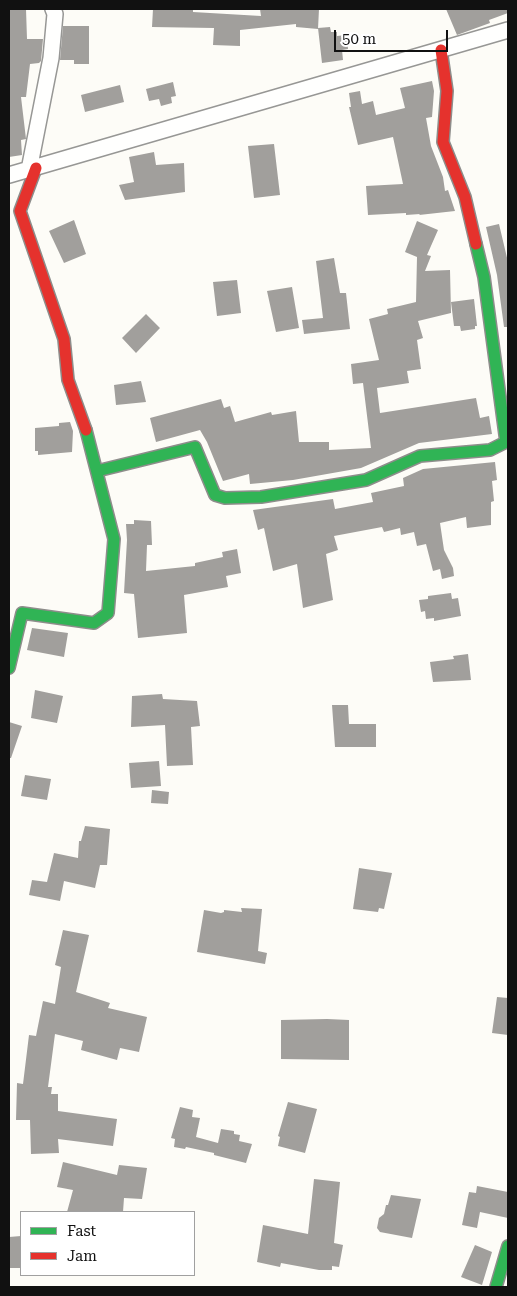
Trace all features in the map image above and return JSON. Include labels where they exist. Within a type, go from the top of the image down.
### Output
[{"type":"street","points":[[9,668],[22,613],[94,623],[108,613],[114,539],[87,431],[68,380],[64,339],[20,211],[33,169],[51,58],[55,14],[53,9]]},
{"type":"street","points":[[9,175],[508,30]]},
{"type":"street","points":[[97,472],[195,447],[215,495],[225,498],[261,497],[295,494],[366,480],[420,456],[490,450],[505,446],[484,278],[465,197],[443,142],[448,91],[441,50]]},
{"type":"street","points":[[496,1287],[508,1246]]},
{"type":"building","points":[[9,9],[26,9],[27,39],[43,39],[41,61],[30,64],[26,97],[21,97],[26,139],[21,140],[22,155],[9,157]]},
{"type":"building","points":[[153,9],[193,9],[193,12],[261,16],[260,9],[319,9],[318,29],[296,27],[296,24],[240,30],[240,46],[213,45],[214,28],[152,27]]},
{"type":"building","points":[[446,9],[508,9],[508,13],[489,20],[490,23],[457,35]]},
{"type":"building","points":[[63,26],[89,26],[89,64],[74,64],[74,60],[60,60]]},
{"type":"building","points":[[330,27],[331,32],[337,32],[337,36],[347,35],[348,49],[342,50],[343,60],[322,63],[318,28]]},
{"type":"building","points":[[432,81],[434,91],[432,117],[426,118],[431,146],[443,177],[445,191],[448,190],[455,211],[419,215],[406,215],[406,213],[368,215],[366,186],[403,184],[393,137],[358,145],[349,107],[351,107],[349,93],[360,91],[362,104],[373,101],[376,115],[405,108],[400,88]]},
{"type":"building","points":[[173,82],[176,96],[171,97],[172,103],[161,106],[159,99],[149,101],[146,89]]},
{"type":"building","points":[[120,85],[124,102],[85,112],[81,95]]},
{"type":"building","points":[[274,144],[280,195],[254,198],[248,146]]},
{"type":"building","points":[[154,152],[156,165],[184,163],[185,192],[125,200],[119,185],[134,182],[129,157]]},
{"type":"building","points":[[74,220],[86,254],[64,263],[49,231]]},
{"type":"building","points":[[417,221],[438,230],[427,255],[431,256],[425,271],[450,270],[451,313],[418,321],[423,338],[417,340],[421,369],[407,371],[409,383],[377,388],[380,413],[476,398],[480,418],[489,416],[492,434],[419,443],[361,468],[293,480],[250,484],[249,474],[223,481],[200,430],[156,442],[150,418],[221,399],[224,408],[230,406],[235,422],[271,412],[272,415],[296,411],[299,442],[329,442],[329,450],[371,448],[363,383],[353,384],[351,364],[379,360],[369,319],[388,314],[387,309],[416,302],[417,257],[405,252]]},
{"type":"building","points":[[499,224],[508,262],[508,327],[504,327],[497,275],[486,227]]},
{"type":"building","points":[[334,258],[340,293],[346,293],[350,329],[304,334],[302,320],[323,318],[316,261]]},
{"type":"building","points":[[237,280],[241,313],[217,316],[213,282]]},
{"type":"building","points":[[292,287],[299,328],[276,332],[267,291]]},
{"type":"building","points":[[474,299],[477,326],[475,326],[475,329],[461,331],[460,326],[454,326],[451,302]]},
{"type":"building","points":[[146,314],[160,328],[136,353],[122,338]]},
{"type":"building","points":[[141,381],[146,402],[116,405],[114,385]]},
{"type":"building","points":[[70,422],[73,431],[72,452],[38,455],[38,451],[35,451],[35,428],[59,426],[59,423]]},
{"type":"building","points":[[495,462],[497,480],[492,481],[494,501],[491,502],[491,525],[467,528],[466,517],[440,523],[444,550],[453,568],[454,576],[442,579],[440,569],[433,571],[426,544],[417,546],[414,532],[401,535],[400,528],[384,532],[382,527],[334,536],[338,550],[326,554],[333,600],[303,608],[297,564],[273,571],[264,528],[258,530],[253,510],[333,499],[335,509],[373,502],[371,493],[404,486],[403,478],[423,469]]},
{"type":"building","points":[[134,520],[151,521],[152,545],[147,545],[146,571],[195,566],[195,563],[223,557],[222,552],[237,549],[241,573],[226,576],[228,587],[184,595],[187,633],[138,638],[134,594],[124,593],[126,524],[134,524]]},
{"type":"building","points":[[451,593],[452,599],[458,598],[461,616],[434,621],[434,618],[426,619],[425,611],[421,612],[419,600],[428,599],[428,596]]},
{"type":"building","points":[[32,628],[68,633],[64,657],[27,650]]},
{"type":"building","points":[[468,654],[471,680],[433,682],[430,662],[454,659],[453,656]]},
{"type":"building","points":[[35,690],[63,696],[57,723],[31,718]]},
{"type":"building","points":[[162,694],[163,699],[197,701],[200,726],[191,727],[193,765],[167,766],[165,725],[131,727],[132,696]]},
{"type":"building","points":[[332,705],[348,705],[349,724],[376,724],[376,747],[335,747]]},
{"type":"building","points":[[9,722],[22,726],[11,758],[9,758]]},
{"type":"building","points":[[159,761],[161,786],[131,788],[129,763]]},
{"type":"building","points":[[25,775],[51,779],[47,800],[21,796]]},
{"type":"building","points":[[152,790],[169,792],[168,804],[151,803]]},
{"type":"building","points":[[85,826],[110,829],[107,865],[100,865],[95,888],[64,881],[60,901],[29,895],[32,880],[47,882],[54,853],[78,858],[79,841],[81,841]]},
{"type":"building","points":[[359,868],[392,873],[384,909],[379,908],[378,912],[353,909]]},
{"type":"building","points":[[241,908],[262,909],[258,951],[267,953],[265,964],[197,952],[204,910],[221,913],[224,910],[242,912]]},
{"type":"building","points":[[63,930],[89,935],[76,992],[110,1003],[108,1008],[147,1017],[139,1052],[120,1048],[117,1060],[81,1050],[83,1041],[55,1034],[48,1087],[52,1087],[51,1094],[58,1094],[58,1111],[117,1119],[113,1146],[58,1139],[59,1153],[31,1154],[30,1120],[16,1120],[17,1083],[23,1084],[29,1035],[36,1036],[43,1001],[55,1004],[61,967],[55,965]]},
{"type":"building","points":[[497,997],[508,998],[508,1035],[492,1033]]},
{"type":"building","points":[[281,1020],[349,1020],[349,1060],[281,1059]]},
{"type":"building","points":[[288,1102],[317,1109],[305,1153],[278,1146],[280,1137],[278,1136]]},
{"type":"building","points":[[180,1107],[193,1110],[192,1117],[200,1118],[196,1137],[218,1143],[221,1129],[234,1131],[234,1134],[240,1135],[239,1141],[252,1144],[246,1163],[214,1155],[214,1153],[186,1147],[185,1149],[174,1147],[175,1139],[171,1138]]},
{"type":"building","points":[[63,1162],[117,1175],[119,1165],[147,1168],[142,1199],[124,1198],[123,1211],[67,1211],[73,1190],[57,1187]]},
{"type":"building","points":[[314,1179],[340,1182],[334,1243],[343,1245],[339,1267],[332,1266],[332,1270],[319,1270],[281,1263],[280,1267],[257,1262],[263,1225],[308,1234]]},
{"type":"building","points":[[477,1186],[508,1192],[508,1218],[480,1212],[477,1228],[462,1225],[469,1192],[476,1193]]},
{"type":"building","points":[[391,1195],[421,1199],[412,1238],[380,1232],[377,1228],[379,1218],[384,1214]]},
{"type":"building","points":[[20,1236],[20,1268],[9,1268],[9,1237]]},
{"type":"building","points":[[475,1245],[492,1252],[482,1285],[461,1277]]},
{"type":"traffic: fast","points":[[97,471],[195,447],[215,495],[225,498],[261,497],[366,480],[420,456],[490,450],[506,442],[484,277],[476,244]]},
{"type":"traffic: fast","points":[[9,668],[22,613],[94,623],[108,613],[114,539],[86,430]]},
{"type":"traffic: fast","points":[[496,1287],[508,1246]]},
{"type":"traffic: jam","points":[[441,50],[447,91],[443,142],[465,197],[476,244]]},
{"type":"traffic: jam","points":[[36,168],[20,211],[64,339],[68,380],[86,430]]}]
